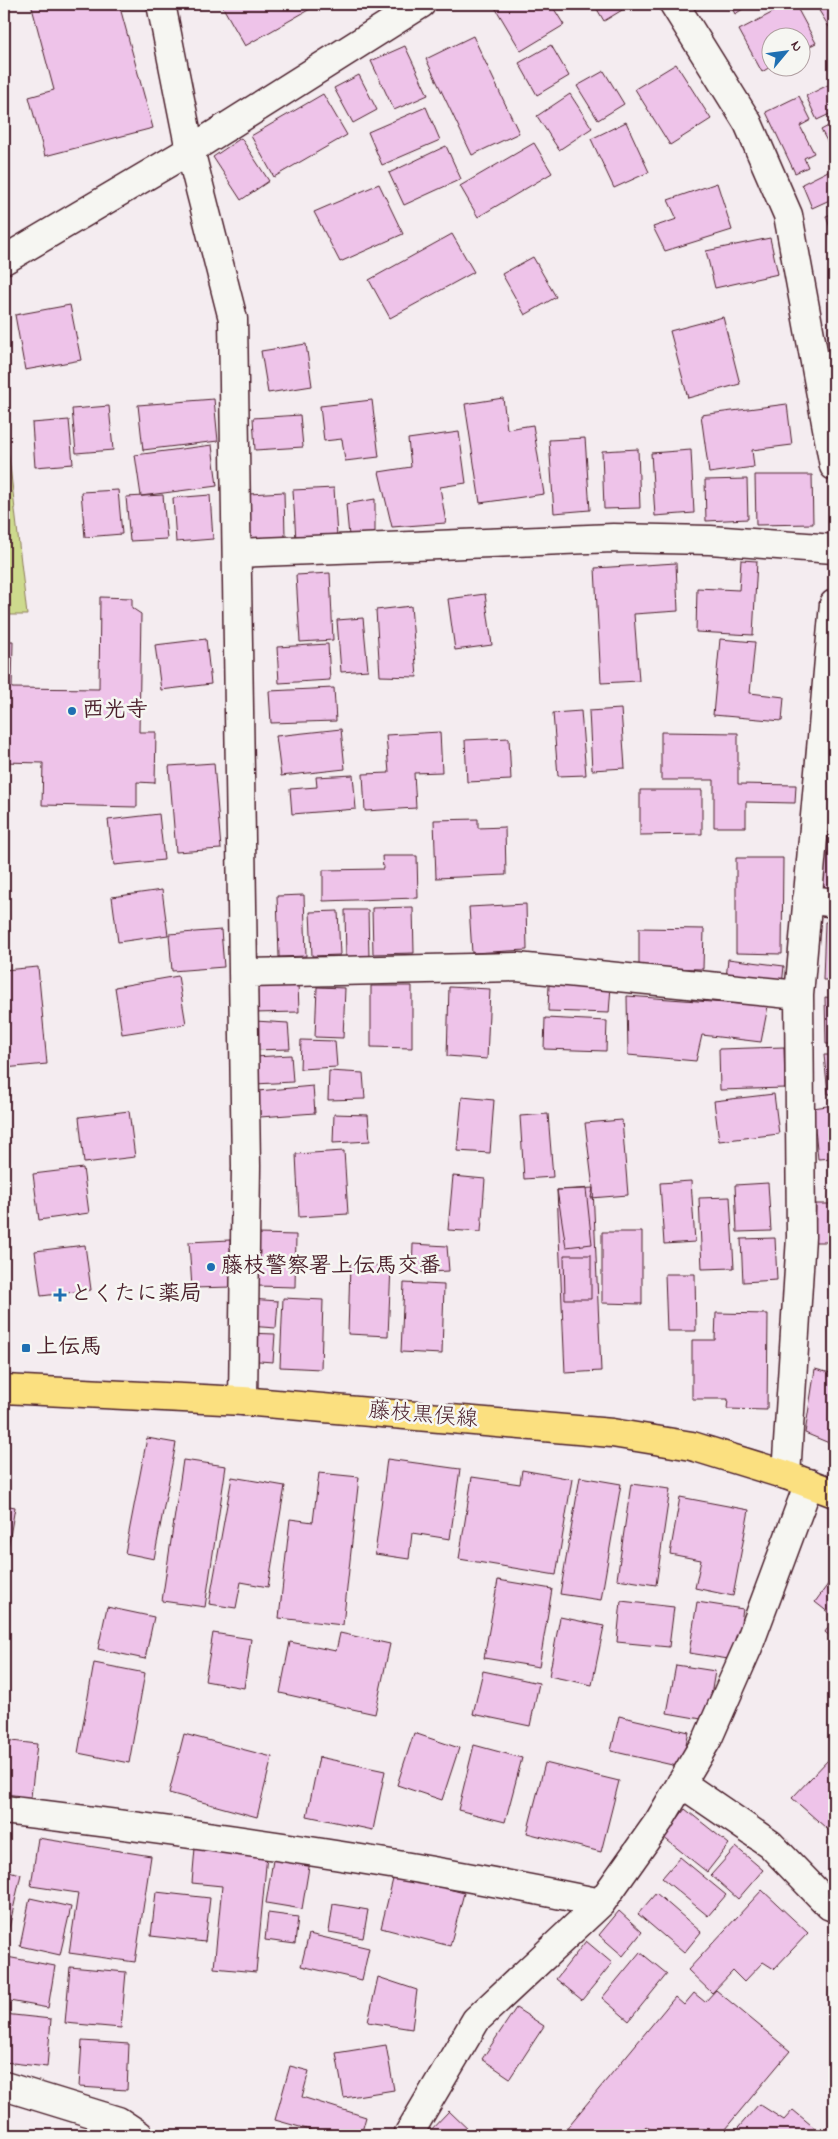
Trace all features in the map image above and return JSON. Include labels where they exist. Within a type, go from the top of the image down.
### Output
[{"type":"main road","name":"藤枝黒俣線","points":[[4,1389],[243,1401],[612,1433],[692,1446],[798,1479],[834,1493]]},
{"type":"street","points":[[161,4],[190,150],[233,319],[246,1166],[243,1401]]},
{"type":"street","points":[[4,260],[190,150],[421,4]]},
{"type":"street","points":[[674,4],[748,123],[788,215],[834,466]]},
{"type":"street","points":[[237,553],[613,538],[710,540],[834,549]]},
{"type":"street","points":[[408,2135],[476,2020],[601,1903],[658,1821],[708,1738],[748,1647],[798,1479],[801,1237],[799,995],[834,604]]},
{"type":"street","points":[[808,899],[834,902]]},
{"type":"street","points":[[243,973],[517,967],[799,995]]},
{"type":"street","points":[[681,1783],[770,1844],[830,1906],[834,1907]]},
{"type":"street","points":[[4,1810],[194,1832],[484,1879],[601,1903]]},
{"type":"street","points":[[4,2086],[118,2122],[139,2135]]},
{"type":"green space","points":[[5,422],[27,615],[4,615]]},
{"type":"building","points":[[31,4],[119,4],[153,128],[45,156],[29,97],[54,90]]},
{"type":"building","points":[[221,4],[307,4],[310,9],[245,46]]},
{"type":"building","points":[[493,4],[551,4],[564,25],[521,51]]},
{"type":"building","points":[[594,4],[632,4],[604,21]]},
{"type":"building","points":[[730,4],[751,4],[735,14]]},
{"type":"building","points":[[789,4],[795,4],[808,28],[760,28],[760,68],[739,30]]},
{"type":"building","points":[[815,4],[834,4],[834,28],[831,30]]},
{"type":"building","points":[[810,32],[816,43],[810,46]]},
{"type":"building","points":[[473,36],[519,133],[472,155],[426,59]]},
{"type":"building","points":[[551,45],[569,76],[537,95],[519,63]]},
{"type":"building","points":[[405,46],[428,95],[394,110],[371,61]]},
{"type":"building","points":[[676,64],[711,119],[670,145],[635,89]]},
{"type":"building","points":[[604,71],[624,104],[598,120],[577,86]]},
{"type":"building","points":[[359,75],[377,110],[353,123],[334,88]]},
{"type":"building","points":[[834,82],[834,112],[817,120],[806,96]]},
{"type":"building","points":[[323,94],[347,135],[274,177],[251,136]]},
{"type":"building","points":[[570,94],[592,128],[559,150],[537,116]]},
{"type":"building","points":[[799,96],[811,120],[800,126],[814,153],[804,158],[808,167],[795,173],[766,112]]},
{"type":"building","points":[[426,107],[440,140],[382,165],[368,132]]},
{"type":"building","points":[[626,122],[649,172],[614,188],[591,139]]},
{"type":"building","points":[[834,123],[834,154],[821,130]]},
{"type":"building","points":[[241,138],[269,181],[241,200],[213,157]]},
{"type":"building","points":[[534,143],[552,173],[478,217],[460,186]]},
{"type":"building","points":[[446,146],[461,179],[404,205],[389,173]]},
{"type":"building","points":[[834,168],[834,198],[812,208],[802,184]]},
{"type":"building","points":[[717,183],[732,230],[665,251],[653,227],[677,219],[668,200]]},
{"type":"building","points":[[379,184],[403,234],[340,262],[314,212]]},
{"type":"building","points":[[834,213],[834,239],[826,216]]},
{"type":"building","points":[[452,234],[474,272],[390,318],[369,280]]},
{"type":"building","points":[[770,238],[778,274],[715,288],[706,251]]},
{"type":"building","points":[[533,257],[556,297],[525,315],[502,274]]},
{"type":"building","points":[[70,305],[81,360],[25,370],[15,315]]},
{"type":"building","points":[[723,317],[740,384],[688,398],[670,331]]},
{"type":"building","points":[[306,344],[312,386],[268,393],[261,351]]},
{"type":"building","points":[[503,398],[507,429],[533,425],[544,494],[480,503],[465,404]]},
{"type":"building","points":[[214,399],[218,441],[143,450],[138,405]]},
{"type":"building","points":[[372,400],[379,457],[345,461],[342,439],[324,441],[320,406]]},
{"type":"building","points":[[787,404],[792,445],[752,450],[754,467],[709,473],[701,415]]},
{"type":"building","points":[[109,406],[113,450],[76,453],[72,409]]},
{"type":"building","points":[[300,415],[303,447],[255,450],[253,418]]},
{"type":"building","points":[[69,420],[73,464],[35,467],[32,423]]},
{"type":"building","points":[[459,432],[466,483],[440,487],[446,523],[392,527],[379,472],[411,467],[408,439]]},
{"type":"building","points":[[585,438],[590,510],[554,513],[549,440]]},
{"type":"building","points":[[212,445],[217,486],[141,496],[135,455]]},
{"type":"building","points":[[638,449],[640,508],[604,509],[602,451]]},
{"type":"building","points":[[691,450],[694,513],[655,516],[651,453]]},
{"type":"building","points":[[755,475],[812,475],[813,524],[756,525]]},
{"type":"building","points":[[747,479],[748,519],[706,521],[705,480]]},
{"type":"building","points":[[334,488],[337,537],[296,540],[293,490]]},
{"type":"building","points":[[118,490],[122,534],[85,537],[81,492]]},
{"type":"building","points":[[284,492],[285,537],[250,538],[249,494]]},
{"type":"building","points":[[163,495],[167,539],[130,541],[126,497]]},
{"type":"building","points":[[210,495],[213,539],[176,542],[173,498]]},
{"type":"building","points":[[375,499],[375,537],[349,536],[346,504]]},
{"type":"building","points":[[741,560],[757,561],[753,635],[696,632],[697,588],[739,590]]},
{"type":"building","points":[[676,563],[678,611],[634,614],[639,681],[601,683],[595,568]]},
{"type":"building","points":[[330,573],[333,640],[300,642],[296,575]]},
{"type":"building","points":[[485,594],[492,645],[455,650],[448,599]]},
{"type":"building","name":"西光寺","points":[[100,597],[132,598],[132,608],[141,614],[139,732],[156,732],[155,783],[137,782],[137,807],[42,805],[43,763],[4,762],[4,641],[13,641],[12,688],[99,689]]},
{"type":"building","points":[[411,606],[417,677],[380,676],[376,610]]},
{"type":"building","points":[[363,618],[368,670],[341,672],[337,620]]},
{"type":"building","points":[[206,639],[211,684],[161,690],[155,645]]},
{"type":"building","points":[[720,639],[755,642],[750,693],[784,697],[782,721],[713,715]]},
{"type":"building","points":[[328,644],[330,680],[279,683],[277,647]]},
{"type":"building","points":[[334,688],[336,721],[271,723],[269,691]]},
{"type":"building","points":[[621,709],[625,768],[592,770],[589,711]]},
{"type":"building","points":[[581,711],[586,775],[558,776],[553,713]]},
{"type":"building","points":[[341,729],[345,769],[281,776],[276,736]]},
{"type":"building","points":[[440,732],[442,772],[414,773],[416,808],[365,811],[363,774],[389,773],[386,735]]},
{"type":"building","points":[[661,732],[738,733],[738,784],[796,785],[795,803],[746,802],[746,827],[714,827],[714,780],[661,780]]},
{"type":"building","points":[[509,738],[511,780],[467,782],[465,740]]},
{"type":"building","points":[[214,763],[221,849],[176,852],[169,766]]},
{"type":"building","points":[[353,775],[356,809],[292,814],[290,789],[317,787],[316,777]]},
{"type":"building","points":[[831,782],[834,782],[834,889],[823,888]]},
{"type":"building","points":[[640,790],[702,790],[702,834],[640,835]]},
{"type":"building","points":[[159,814],[164,860],[114,865],[108,820]]},
{"type":"building","points":[[478,819],[478,828],[505,827],[506,875],[436,878],[434,820]]},
{"type":"building","points":[[382,856],[417,856],[418,898],[323,901],[323,870],[383,869]]},
{"type":"building","points":[[736,858],[783,858],[782,954],[736,953]]},
{"type":"building","points":[[162,890],[168,935],[118,942],[112,897]]},
{"type":"building","points":[[304,895],[306,956],[279,957],[277,896]]},
{"type":"building","points":[[526,904],[527,950],[472,953],[469,907]]},
{"type":"building","points":[[413,907],[414,953],[373,954],[372,908]]},
{"type":"building","points":[[345,910],[368,910],[369,959],[346,959]]},
{"type":"building","points":[[338,911],[340,955],[312,956],[310,912]]},
{"type":"building","points":[[825,922],[834,922],[834,980],[823,980]]},
{"type":"building","points":[[639,928],[704,929],[703,969],[639,968]]},
{"type":"building","points":[[221,930],[224,967],[172,971],[169,934]]},
{"type":"building","points":[[728,959],[784,966],[782,986],[726,979]]},
{"type":"building","points":[[38,967],[47,1064],[4,1068],[4,970]]},
{"type":"building","points":[[178,976],[186,1024],[122,1034],[115,987]]},
{"type":"building","points":[[298,982],[299,1012],[253,1013],[252,984]]},
{"type":"building","points":[[549,985],[611,986],[609,1013],[548,1011]]},
{"type":"building","points":[[371,986],[412,986],[412,1048],[371,1047]]},
{"type":"building","points":[[317,987],[345,988],[343,1038],[315,1037]]},
{"type":"building","points":[[449,987],[490,989],[487,1059],[447,1056]]},
{"type":"building","points":[[627,996],[768,1006],[761,1042],[702,1035],[696,1061],[628,1055]]},
{"type":"building","points":[[825,997],[834,998],[834,1044],[826,1044]]},
{"type":"building","points":[[545,1018],[607,1021],[606,1051],[544,1049]]},
{"type":"building","points":[[255,1021],[288,1023],[290,1049],[253,1050]]},
{"type":"building","points":[[301,1040],[335,1041],[337,1067],[300,1069]]},
{"type":"building","points":[[784,1047],[785,1088],[720,1090],[719,1049]]},
{"type":"building","points":[[291,1055],[293,1082],[255,1084],[254,1057]]},
{"type":"building","points":[[824,1055],[834,1055],[834,1094],[828,1094]]},
{"type":"building","points":[[329,1071],[363,1073],[365,1099],[328,1100]]},
{"type":"building","points":[[313,1086],[315,1113],[260,1117],[258,1091]]},
{"type":"building","points":[[774,1094],[779,1134],[719,1141],[714,1101]]},
{"type":"building","points":[[462,1097],[494,1100],[490,1153],[457,1151]]},
{"type":"building","points":[[834,1105],[834,1158],[818,1159],[813,1108]]},
{"type":"building","points":[[129,1111],[135,1157],[84,1163],[79,1117]]},
{"type":"building","points":[[334,1114],[368,1115],[370,1141],[333,1143]]},
{"type":"building","points":[[548,1114],[553,1177],[524,1179],[520,1116]]},
{"type":"building","points":[[622,1120],[628,1195],[591,1198],[593,1188],[585,1123]]},
{"type":"building","points":[[344,1151],[348,1214],[299,1217],[296,1154]]},
{"type":"building","points":[[83,1168],[89,1213],[39,1220],[33,1174]]},
{"type":"building","points":[[453,1176],[485,1179],[481,1232],[448,1230]]},
{"type":"building","points":[[691,1181],[695,1242],[664,1244],[660,1183]]},
{"type":"building","points":[[768,1183],[771,1231],[737,1232],[735,1185]]},
{"type":"building","points":[[593,1188],[601,1371],[565,1373],[557,1190]]},
{"type":"building","points":[[586,1189],[592,1244],[566,1247],[557,1190]]},
{"type":"building","points":[[730,1197],[734,1268],[702,1269],[699,1198]]},
{"type":"building","points":[[816,1204],[834,1204],[834,1242],[815,1242]]},
{"type":"building","points":[[602,1232],[642,1232],[642,1304],[602,1303]]},
{"type":"building","points":[[258,1234],[296,1235],[295,1287],[257,1286]]},
{"type":"building","points":[[775,1238],[777,1280],[743,1282],[741,1239]]},
{"type":"building","points":[[230,1240],[232,1287],[192,1288],[189,1242]]},
{"type":"building","points":[[413,1244],[447,1246],[449,1271],[412,1273]]},
{"type":"building","points":[[85,1245],[91,1290],[41,1296],[35,1251]]},
{"type":"building","points":[[564,1255],[591,1255],[591,1299],[565,1299]]},
{"type":"building","points":[[350,1264],[391,1266],[388,1336],[348,1334]]},
{"type":"building","points":[[665,1274],[695,1274],[696,1331],[667,1331]]},
{"type":"building","points":[[404,1283],[444,1285],[442,1354],[401,1352]]},
{"type":"building","points":[[283,1298],[323,1300],[321,1369],[280,1367]]},
{"type":"building","points":[[250,1299],[278,1301],[276,1328],[248,1326]]},
{"type":"building","points":[[716,1313],[768,1314],[767,1410],[727,1409],[728,1399],[692,1399],[692,1340],[715,1340]]},
{"type":"building","points":[[247,1333],[275,1334],[273,1362],[245,1360]]},
{"type":"building","points":[[815,1369],[834,1374],[834,1445],[805,1433]]},
{"type":"building","points":[[147,1438],[176,1443],[154,1559],[125,1553]]},
{"type":"building","points":[[387,1459],[460,1469],[450,1539],[412,1533],[409,1559],[375,1554]]},
{"type":"building","points":[[183,1460],[226,1466],[205,1607],[162,1601]]},
{"type":"building","points":[[522,1470],[572,1479],[556,1575],[459,1559],[472,1477],[520,1484]]},
{"type":"building","points":[[319,1473],[359,1477],[343,1625],[279,1618],[290,1519],[313,1522]]},
{"type":"building","points":[[232,1477],[285,1486],[268,1587],[241,1582],[236,1608],[209,1604]]},
{"type":"building","points":[[580,1477],[621,1484],[601,1600],[560,1594]]},
{"type":"building","points":[[631,1484],[670,1489],[656,1585],[617,1579]]},
{"type":"building","points":[[680,1497],[749,1510],[733,1596],[695,1588],[701,1560],[670,1554]]},
{"type":"building","points":[[4,1505],[15,1507],[4,1572]]},
{"type":"building","points":[[834,1576],[834,1617],[815,1602]]},
{"type":"building","points":[[498,1580],[552,1589],[539,1667],[484,1658]]},
{"type":"building","points":[[621,1601],[674,1607],[669,1647],[617,1642]]},
{"type":"building","points":[[697,1602],[743,1609],[735,1660],[689,1653]]},
{"type":"building","points":[[107,1607],[154,1617],[145,1659],[98,1649]]},
{"type":"building","points":[[560,1617],[604,1626],[592,1685],[549,1676]]},
{"type":"building","points":[[834,1619],[834,1640],[825,1632]]},
{"type":"building","points":[[213,1633],[251,1639],[244,1688],[205,1681]]},
{"type":"building","points":[[340,1633],[390,1644],[375,1714],[280,1693],[290,1642],[336,1651]]},
{"type":"building","points":[[94,1663],[145,1673],[129,1763],[78,1753]]},
{"type":"building","points":[[676,1665],[715,1671],[707,1720],[667,1713]]},
{"type":"building","points":[[483,1671],[539,1683],[530,1726],[473,1714]]},
{"type":"building","points":[[619,1716],[689,1732],[681,1767],[611,1751]]},
{"type":"building","points":[[414,1733],[459,1748],[442,1800],[397,1785]]},
{"type":"building","points":[[184,1734],[272,1757],[257,1817],[169,1793]]},
{"type":"building","points":[[4,1740],[37,1744],[31,1797],[4,1794]]},
{"type":"building","points":[[474,1745],[522,1758],[505,1822],[458,1810]]},
{"type":"building","points":[[319,1757],[385,1771],[373,1830],[307,1816]]},
{"type":"building","points":[[829,1759],[834,1763],[834,1835],[792,1798]]},
{"type":"building","points":[[545,1763],[619,1781],[601,1852],[527,1833]]},
{"type":"building","points":[[685,1809],[729,1844],[707,1872],[663,1837]]},
{"type":"building","points":[[38,1838],[151,1856],[135,1962],[69,1953],[78,1893],[31,1886]]},
{"type":"building","points":[[736,1847],[763,1870],[738,1899],[711,1875]]},
{"type":"building","points":[[195,1848],[267,1855],[256,1972],[214,1968],[222,1886],[192,1883]]},
{"type":"building","points":[[274,1854],[310,1861],[302,1909],[266,1903]]},
{"type":"building","points":[[680,1857],[726,1895],[708,1916],[662,1878]]},
{"type":"building","points":[[4,1870],[21,1874],[7,1937],[4,1937]]},
{"type":"building","points":[[394,1875],[464,1893],[450,1946],[381,1928]]},
{"type":"building","points":[[762,1890],[808,1933],[774,1969],[763,1962],[744,1982],[733,1971],[712,1993],[688,1970]]},
{"type":"building","points":[[156,1892],[210,1898],[205,1942],[151,1936]]},
{"type":"building","points":[[656,1893],[701,1932],[684,1953],[638,1914]]},
{"type":"building","points":[[30,1898],[71,1907],[60,1955],[20,1946]]},
{"type":"building","points":[[333,1904],[368,1910],[363,1938],[329,1932]]},
{"type":"building","points":[[619,1911],[642,1932],[623,1956],[599,1935]]},
{"type":"building","points":[[268,1913],[298,1917],[295,1944],[265,1940]]},
{"type":"building","points":[[309,1934],[369,1948],[362,1980],[301,1966]]},
{"type":"building","points":[[586,1941],[612,1963],[582,2000],[556,1979]]},
{"type":"building","points":[[640,1952],[667,1974],[629,2021],[602,1998]]},
{"type":"building","points":[[7,1957],[55,1966],[48,2008],[4,2000]]},
{"type":"building","points":[[70,1967],[126,1972],[121,2028],[65,2023]]},
{"type":"building","points":[[378,1977],[417,1990],[412,2029],[368,2022]]},
{"type":"building","points":[[716,1990],[790,2051],[720,2135],[658,2135],[646,2126],[638,2135],[561,2135],[675,1997],[684,2005],[694,1993],[705,2002]]},
{"type":"building","points":[[516,2008],[544,2026],[510,2078],[482,2059]]},
{"type":"building","points":[[4,2014],[51,2019],[47,2067],[4,2062]]},
{"type":"building","points":[[82,2041],[129,2044],[127,2090],[79,2087]]},
{"type":"building","points":[[386,2045],[394,2090],[344,2098],[336,2053]]},
{"type":"building","points":[[290,2066],[309,2071],[302,2097],[366,2117],[361,2135],[328,2135],[275,2120]]},
{"type":"building","points":[[759,2104],[784,2120],[793,2110],[823,2135],[732,2135]]},
{"type":"building","points":[[449,2111],[474,2135],[426,2135]]},
{"type":"place","name":"西光寺","points":[[72,711]]},
{"type":"place","name":"藤枝警察署上伝馬交番","points":[[211,1267]]},
{"type":"place","name":"とくたに薬局","points":[[60,1295]]},
{"type":"place","name":"上伝馬","points":[[26,1348]]}]
